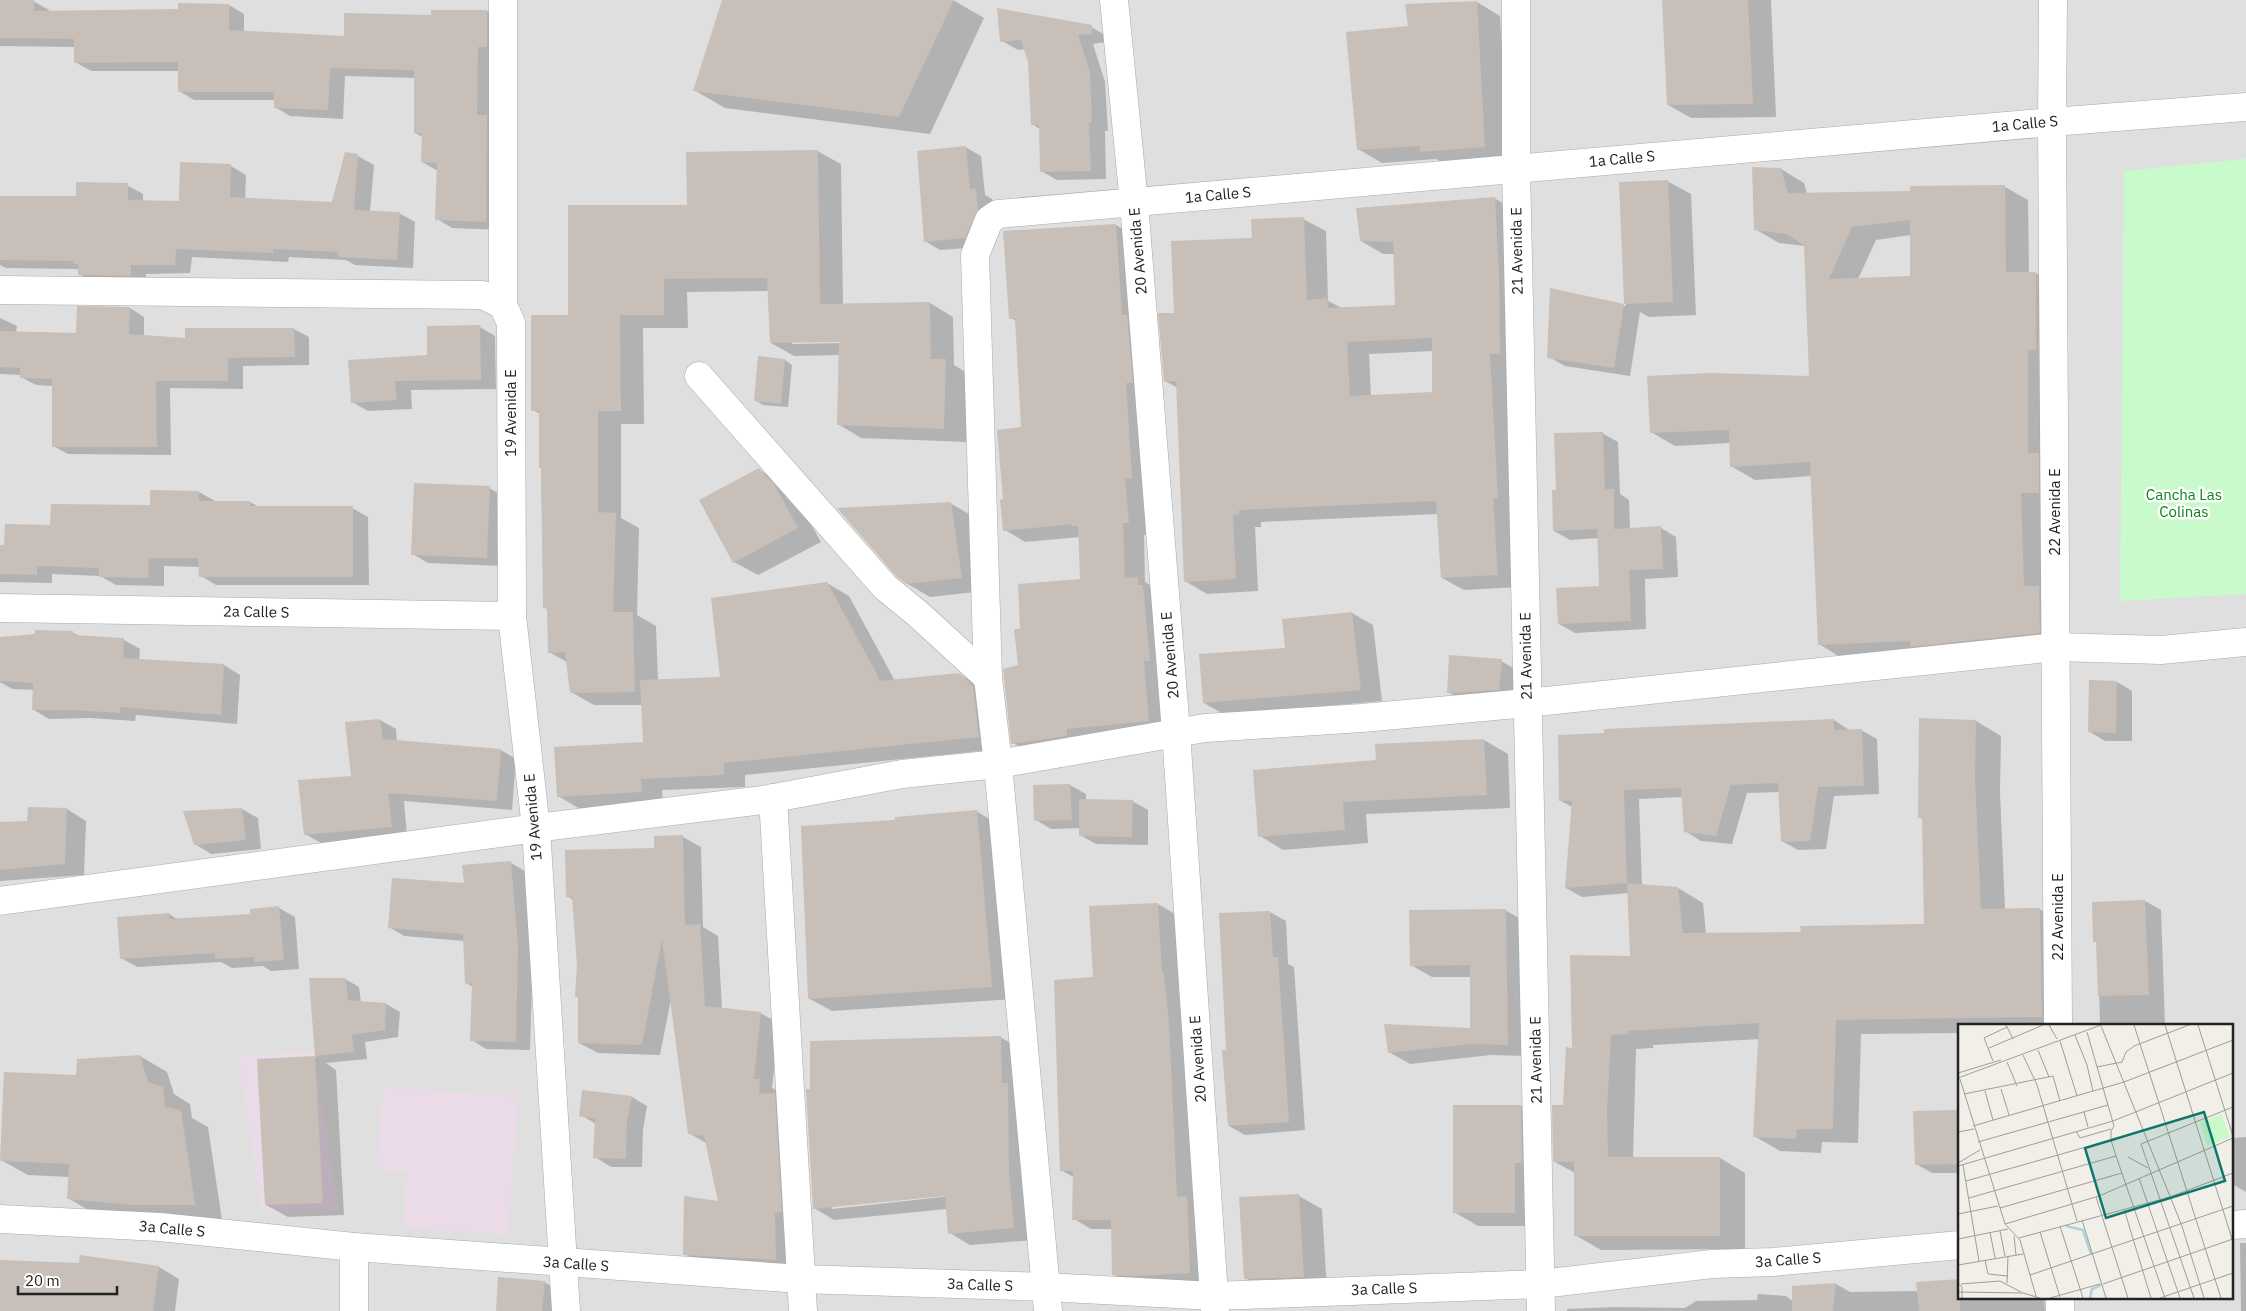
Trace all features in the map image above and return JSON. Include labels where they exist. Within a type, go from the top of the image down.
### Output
[{"type":"street","name":"19 Avenida E","points":[[503,0],[512,616],[536,828],[565,1263],[566,1311]]},
{"type":"street","name":"20 Avenida E","points":[[1114,0],[1134,203],[1176,732],[1215,1304]]},
{"type":"street","name":"21 Avenida E","points":[[1516,0],[1516,168],[1541,1311]]},
{"type":"street","name":"22 Avenida E","points":[[2053,0],[2052,122],[2058,1024]]},
{"type":"street","name":"1a Calle S","points":[[988,678],[975,255],[989,220],[998,214],[2052,122],[2246,107]]},
{"type":"street","points":[[0,290],[483,295],[507,314]]},
{"type":"street","points":[[699,376],[885,587],[918,614],[988,678],[998,764],[1047,1299]]},
{"type":"street","name":"2a Calle S","points":[[0,608],[512,616]]},
{"type":"street","points":[[0,901],[536,828],[773,798],[902,774],[998,764],[1176,732],[1527,703],[2056,647],[2161,650],[2246,642]]},
{"type":"street","points":[[773,798],[803,1311]]},
{"type":"street","name":"3a Calle S","points":[[0,1219],[160,1227],[354,1247],[801,1279],[1047,1299],[1215,1304],[1541,1284],[1712,1264],[1773,1262],[1958,1245]]},
{"type":"street","points":[[354,1247],[354,1311]]},
{"type":"street","points":[[2060,1298],[2060,1311]]},
{"type":"shaded area","points":[[0,0],[2246,0],[2246,1311],[0,1311]]},
{"type":"shaded area","points":[[314,1052],[338,1211],[262,1210],[238,1056]]},
{"type":"shaded area","points":[[383,1087],[518,1097],[508,1235],[403,1227],[407,1172],[377,1170]]},
{"type":"green space","name":"Cancha Las Colinas","points":[[2246,159],[2246,594],[2120,601],[2124,171]]},
{"type":"building","points":[[0,0],[34,0],[34,11],[178,9],[178,3],[229,4],[229,30],[344,36],[344,13],[431,15],[431,10],[487,10],[487,47],[478,47],[477,115],[487,115],[486,222],[435,220],[437,163],[421,162],[422,133],[414,133],[414,70],[330,68],[328,110],[274,108],[274,92],[178,92],[178,62],[74,63],[74,39],[0,38]]},
{"type":"building","points":[[722,0],[954,0],[899,117],[693,91]]},
{"type":"building","points":[[1662,0],[1748,0],[1753,104],[1667,105]]},
{"type":"building","points":[[1477,1],[1485,147],[1420,152],[1420,146],[1357,150],[1346,32],[1408,26],[1405,4]]},
{"type":"building","points":[[997,8],[1092,25],[1092,34],[1078,35],[1090,72],[1092,122],[1089,123],[1091,171],[1040,172],[1039,125],[1031,125],[1028,62],[1021,40],[1000,42]]},
{"type":"building","points":[[966,146],[970,189],[976,188],[978,210],[965,238],[924,242],[917,151]]},
{"type":"building","points":[[818,150],[820,304],[930,302],[931,359],[946,359],[944,429],[837,425],[839,342],[770,343],[767,278],[664,279],[664,315],[620,315],[621,411],[598,411],[598,512],[616,513],[613,612],[633,612],[635,692],[570,693],[565,652],[548,653],[547,608],[543,608],[539,411],[531,411],[531,315],[568,315],[568,205],[687,205],[686,152]]},
{"type":"building","points":[[345,152],[358,154],[354,210],[400,212],[397,260],[338,257],[338,252],[273,249],[273,253],[176,249],[175,265],[131,265],[131,276],[78,275],[78,264],[74,264],[74,261],[0,260],[0,196],[76,196],[76,182],[128,183],[128,200],[179,201],[180,162],[231,164],[230,197],[332,202]]},
{"type":"building","points":[[1752,167],[1781,168],[1788,193],[1910,191],[1910,186],[2005,185],[2006,272],[2036,272],[2036,350],[2028,350],[2028,453],[2039,453],[2039,493],[2021,493],[2024,586],[2039,586],[2040,633],[1910,647],[1910,641],[1818,645],[1810,462],[1730,467],[1729,430],[1650,433],[1647,376],[1711,373],[1809,376],[1804,245],[1786,234],[1754,230]],"holes":[[[1910,220],[1910,276],[1829,279],[1852,227]]]},
{"type":"building","points":[[1668,180],[1673,302],[1624,304],[1619,182]]},
{"type":"building","points":[[1495,197],[1499,274],[1500,354],[1490,354],[1498,498],[1493,498],[1498,575],[1441,578],[1436,501],[1239,510],[1239,514],[1233,515],[1236,579],[1184,582],[1176,381],[1164,382],[1158,313],[1174,313],[1171,241],[1252,238],[1251,219],[1304,217],[1307,300],[1327,298],[1328,308],[1395,305],[1393,242],[1360,241],[1356,208]],"holes":[[[1432,338],[1432,392],[1350,396],[1347,342]]]},
{"type":"building","points":[[1116,224],[1122,315],[1127,315],[1133,383],[1126,383],[1132,478],[1125,479],[1129,523],[1123,523],[1125,578],[1138,577],[1138,585],[1143,585],[1150,661],[1144,661],[1149,721],[1067,729],[1067,736],[1011,744],[1003,669],[1018,665],[1014,629],[1020,629],[1018,584],[1080,579],[1078,526],[1072,526],[1072,524],[1003,531],[1000,500],[1003,499],[997,430],[1021,427],[1015,318],[1009,319],[1003,231]]},
{"type":"building","points":[[1550,288],[1624,304],[1614,368],[1547,358]]},
{"type":"building","points":[[77,306],[130,307],[129,334],[185,338],[185,328],[294,328],[295,357],[228,358],[228,381],[156,381],[157,447],[52,447],[52,379],[20,378],[20,368],[0,367],[0,331],[76,333]]},
{"type":"building","points":[[480,325],[481,380],[395,381],[397,400],[351,403],[348,360],[427,355],[427,326]]},
{"type":"building","points":[[758,356],[785,359],[781,404],[754,401]]},
{"type":"building","points":[[1603,432],[1605,489],[1614,489],[1614,529],[1661,526],[1663,569],[1629,570],[1631,621],[1558,624],[1556,588],[1599,586],[1597,529],[1553,531],[1552,490],[1556,490],[1554,433]]},
{"type":"building","points":[[759,468],[774,484],[798,528],[733,563],[699,500]]},
{"type":"building","points":[[414,483],[490,486],[487,558],[411,555]]},
{"type":"building","points":[[150,490],[199,491],[199,501],[250,501],[250,506],[353,506],[353,577],[199,577],[198,558],[149,558],[148,578],[99,577],[99,568],[37,566],[37,575],[0,574],[0,545],[4,545],[5,524],[50,525],[51,504],[150,505]]},
{"type":"building","points":[[951,502],[962,578],[906,584],[896,576],[837,508]]},
{"type":"building","points":[[827,582],[879,681],[959,673],[973,686],[979,737],[724,763],[724,775],[641,779],[642,792],[557,797],[554,747],[643,742],[640,680],[720,677],[711,598]]},
{"type":"building","points":[[1352,612],[1361,690],[1203,703],[1199,654],[1285,648],[1282,619]]},
{"type":"building","points":[[35,630],[73,631],[73,635],[124,638],[123,658],[224,664],[221,715],[120,707],[120,713],[32,710],[33,683],[0,681],[0,637],[35,634]]},
{"type":"building","points":[[1449,655],[1502,659],[1499,690],[1447,693]]},
{"type":"building","points":[[2089,680],[2117,681],[2116,733],[2088,732]]},
{"type":"building","points":[[1919,718],[1976,720],[1975,778],[1981,909],[2040,908],[2042,1017],[1836,1020],[1833,1129],[1797,1129],[1796,1139],[1753,1137],[1759,1023],[1628,1031],[1629,1034],[1611,1035],[1607,1111],[1608,1157],[1720,1157],[1720,1236],[1574,1236],[1574,1162],[1553,1162],[1552,1105],[1563,1105],[1566,1047],[1572,1048],[1570,955],[1630,956],[1627,883],[1678,887],[1683,933],[1801,932],[1800,926],[1924,924],[1922,818],[1918,818]]},
{"type":"building","points":[[380,719],[383,739],[501,749],[497,801],[388,793],[392,827],[304,835],[298,780],[351,776],[345,722]]},
{"type":"building","points":[[1834,719],[1834,730],[1862,729],[1864,786],[1818,787],[1810,841],[1781,842],[1778,783],[1731,785],[1716,836],[1684,832],[1681,788],[1624,790],[1627,883],[1565,888],[1572,801],[1559,801],[1558,735],[1604,733],[1604,729]]},
{"type":"building","points":[[1484,739],[1487,795],[1343,802],[1345,830],[1258,837],[1253,770],[1376,760],[1375,744]]},
{"type":"building","points":[[1070,784],[1072,820],[1034,821],[1033,785]]},
{"type":"building","points":[[1079,799],[1133,800],[1132,837],[1079,836]]},
{"type":"building","points":[[28,807],[67,808],[65,864],[0,870],[0,822],[27,821]]},
{"type":"building","points":[[242,808],[246,840],[194,845],[183,811]]},
{"type":"building","points":[[977,810],[992,987],[808,999],[801,826],[895,820],[895,817]]},
{"type":"building","points":[[683,835],[685,925],[700,924],[705,1006],[761,1012],[754,1079],[760,1079],[759,1094],[775,1093],[782,1212],[775,1213],[776,1260],[683,1255],[684,1196],[718,1201],[704,1136],[688,1134],[662,939],[642,1045],[578,1043],[578,997],[575,997],[577,966],[572,897],[566,897],[565,850],[654,848],[654,836]]},
{"type":"building","points":[[511,861],[518,945],[516,1042],[470,1041],[472,983],[465,984],[463,934],[388,928],[392,878],[464,883],[462,865]]},
{"type":"building","points":[[2145,900],[2149,995],[2098,996],[2096,942],[2093,942],[2092,902]]},
{"type":"building","points":[[1158,903],[1162,973],[1164,973],[1169,1022],[1177,1197],[1187,1196],[1190,1273],[1134,1276],[1112,1275],[1111,1220],[1072,1220],[1073,1171],[1060,1171],[1054,980],[1093,977],[1089,906]]},
{"type":"building","points":[[279,906],[284,960],[254,962],[254,957],[215,959],[215,953],[120,959],[117,917],[169,913],[169,919],[250,914],[250,909]]},
{"type":"building","points":[[1506,909],[1508,1045],[1470,1044],[1388,1053],[1384,1024],[1470,1028],[1470,965],[1410,966],[1409,910]]},
{"type":"building","points":[[1270,911],[1273,957],[1278,957],[1289,1122],[1228,1126],[1222,1050],[1226,1050],[1219,913]]},
{"type":"building","points":[[309,978],[346,978],[348,1000],[386,1003],[385,1030],[352,1035],[354,1052],[315,1056]]},
{"type":"building","points":[[1001,1036],[1002,1083],[1008,1083],[1009,1173],[1014,1228],[948,1234],[945,1196],[813,1209],[806,1089],[810,1089],[810,1041]]},
{"type":"building","points":[[140,1055],[148,1082],[163,1087],[165,1107],[181,1110],[195,1205],[131,1205],[67,1199],[69,1164],[0,1161],[4,1072],[76,1075],[77,1059]]},
{"type":"building","points":[[315,1056],[323,1203],[265,1205],[257,1059]]},
{"type":"building","points":[[582,1090],[632,1096],[627,1120],[626,1159],[593,1158],[595,1119],[579,1116]]},
{"type":"building","points":[[1453,1105],[1521,1105],[1522,1163],[1515,1163],[1515,1213],[1453,1213]]},
{"type":"building","points":[[1958,1110],[1958,1164],[1915,1165],[1913,1111]]},
{"type":"building","points":[[1299,1194],[1304,1277],[1244,1279],[1239,1197]]},
{"type":"building","points":[[80,1255],[159,1266],[153,1311],[0,1311],[0,1260],[79,1263]]},
{"type":"building","points":[[498,1277],[545,1281],[542,1311],[496,1311]]},
{"type":"building","points":[[1958,1279],[1960,1311],[1919,1311],[1916,1282]]},
{"type":"building","points":[[1836,1283],[1833,1311],[1792,1311],[1792,1286]]}]
